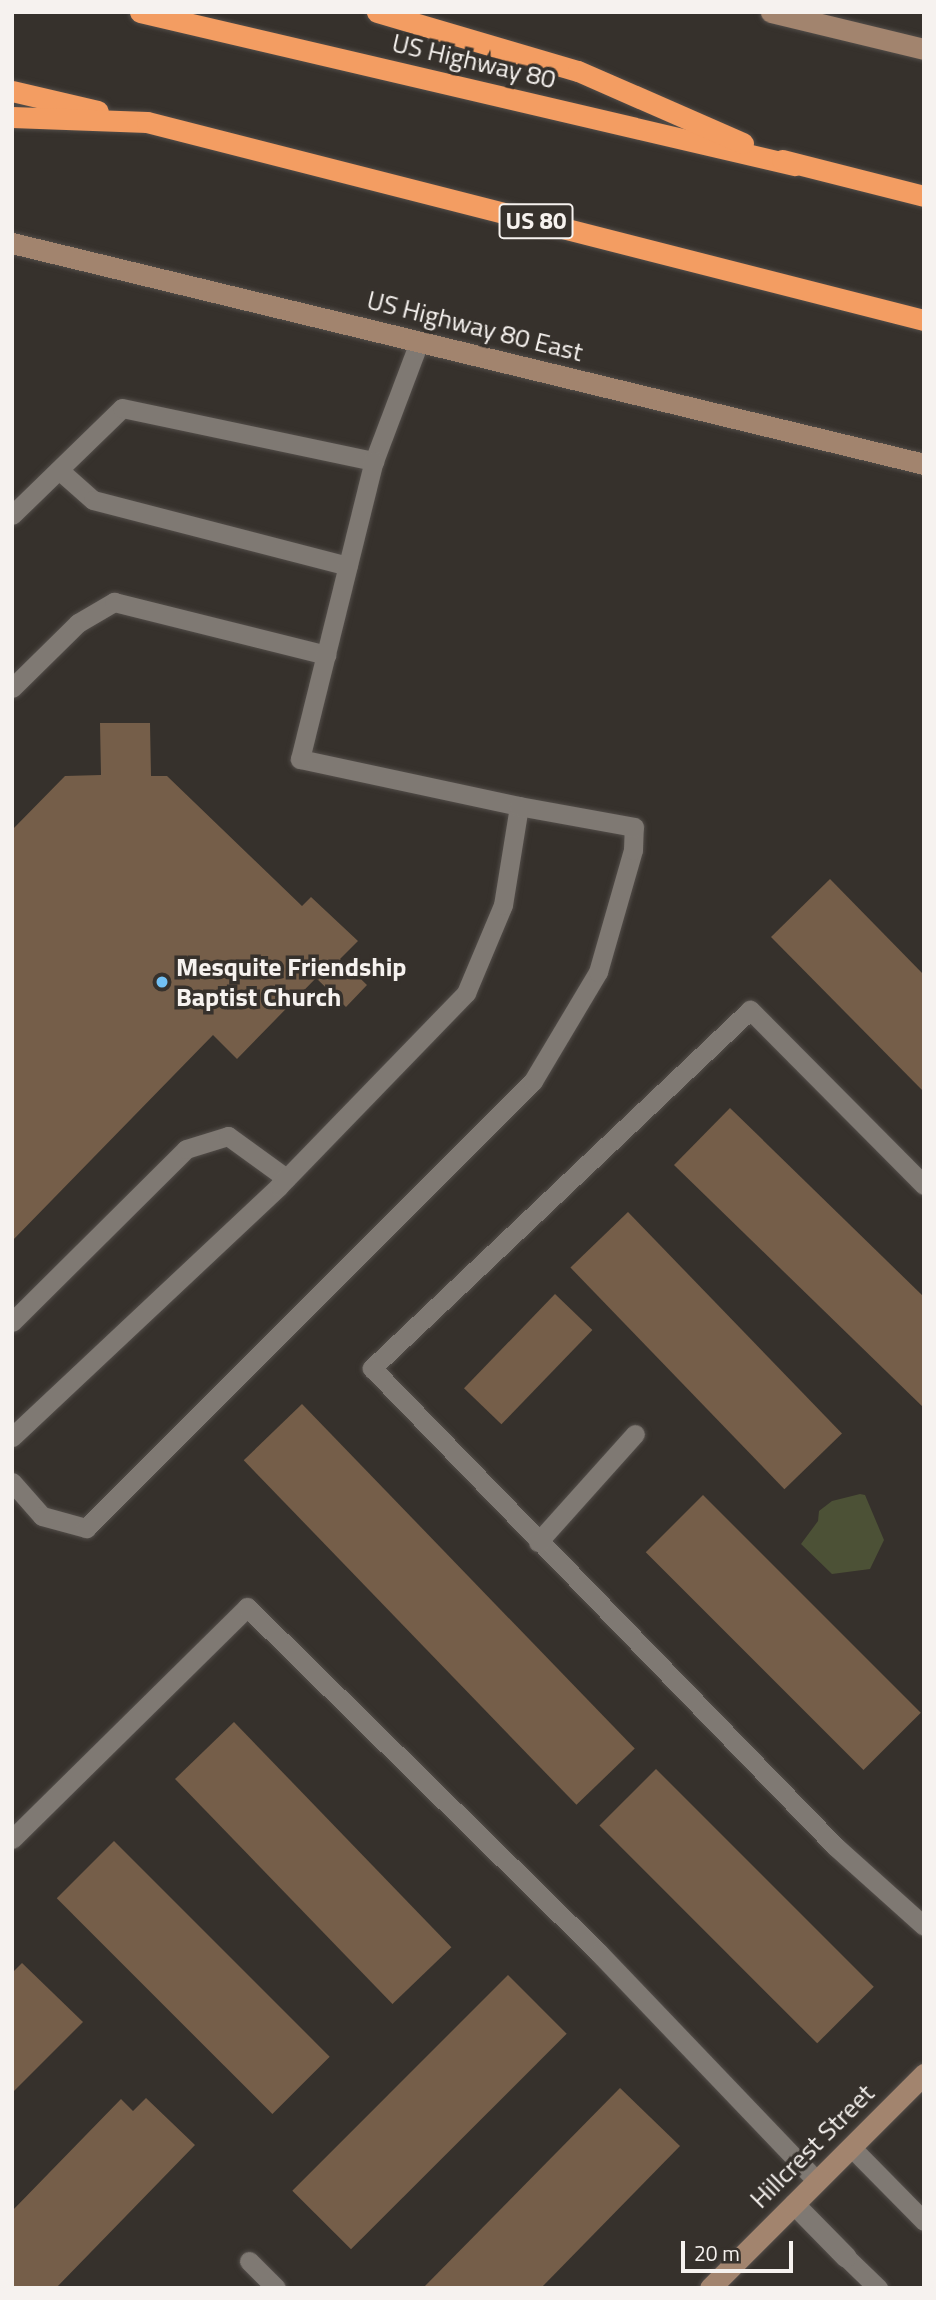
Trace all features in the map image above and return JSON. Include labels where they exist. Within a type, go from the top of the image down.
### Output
[{"type":"highway","name":"US Highway 80","points":[[140,12],[794,165]]},
{"type":"highway","points":[[377,12],[578,71],[794,165],[924,196]]},
{"type":"highway","name":"US 80","points":[[12,91],[147,122],[924,320]]},
{"type":"highway","points":[[12,117],[147,122]]},
{"type":"main road","points":[[771,12],[924,49]]},
{"type":"main road","name":"US Highway 80 East","points":[[12,243],[924,464]]},
{"type":"main road","name":"Hillcrest Street","points":[[710,2288],[924,2074]]},
{"type":"street","points":[[794,2204],[846,2257]]},
{"type":"lane","points":[[12,1482],[42,1516],[86,1528],[533,1081],[598,972],[633,850],[634,827],[519,806],[300,759],[374,461],[419,342]]},
{"type":"lane","points":[[12,515],[122,408],[374,461]]},
{"type":"lane","points":[[59,470],[93,500],[348,566]]},
{"type":"lane","points":[[12,688],[78,623],[114,601],[326,655]]},
{"type":"lane","points":[[12,1437],[286,1178],[466,993],[503,905],[519,806]]},
{"type":"lane","points":[[924,1185],[750,1010],[372,1368],[836,1847],[924,1926]]},
{"type":"lane","points":[[12,1322],[186,1149],[228,1136],[286,1178]]},
{"type":"lane","points":[[538,1542],[635,1434]]},
{"type":"lane","points":[[12,1839],[247,1607],[599,1953],[817,2181]]},
{"type":"lane","points":[[851,2147],[924,2221]]},
{"type":"lane","points":[[846,2257],[878,2288]]},
{"type":"lane","points":[[249,2261],[276,2288]]},
{"type":"green space","points":[[865,1495],[884,1540],[870,1569],[832,1574],[801,1544],[818,1521],[819,1511],[832,1501]]},
{"type":"building","name":"Mesquite Friendship Baptist Church","points":[[100,723],[150,723],[151,776],[167,776],[302,906],[311,897],[358,941],[340,959],[367,985],[346,1007],[316,978],[237,1059],[213,1035],[12,1241],[12,830],[65,776],[101,775]]},
{"type":"building","points":[[830,879],[924,975],[924,1092],[771,937]]},
{"type":"building","points":[[730,1108],[924,1297],[924,1408],[674,1165]]},
{"type":"building","points":[[628,1212],[842,1434],[784,1489],[570,1268]]},
{"type":"building","points":[[555,1294],[592,1330],[501,1424],[464,1388]]},
{"type":"building","points":[[302,1404],[635,1749],[576,1805],[244,1460]]},
{"type":"building","points":[[703,1495],[921,1713],[864,1770],[646,1552]]},
{"type":"building","points":[[234,1722],[451,1947],[392,2004],[175,1779]]},
{"type":"building","points":[[656,1769],[874,1987],[817,2043],[599,1826]]},
{"type":"building","points":[[114,1841],[330,2057],[272,2114],[57,1898]]},
{"type":"building","points":[[22,1963],[83,2022],[12,2093],[12,1973]]},
{"type":"building","points":[[508,1975],[567,2034],[351,2249],[292,2191]]},
{"type":"building","points":[[620,2088],[680,2146],[541,2288],[423,2288]]},
{"type":"building","points":[[146,2098],[195,2145],[56,2288],[12,2288],[12,2211],[121,2099],[133,2111]]},
{"type":"place","name":"Mesquite Friendship Baptist Church","points":[[162,982]]}]
